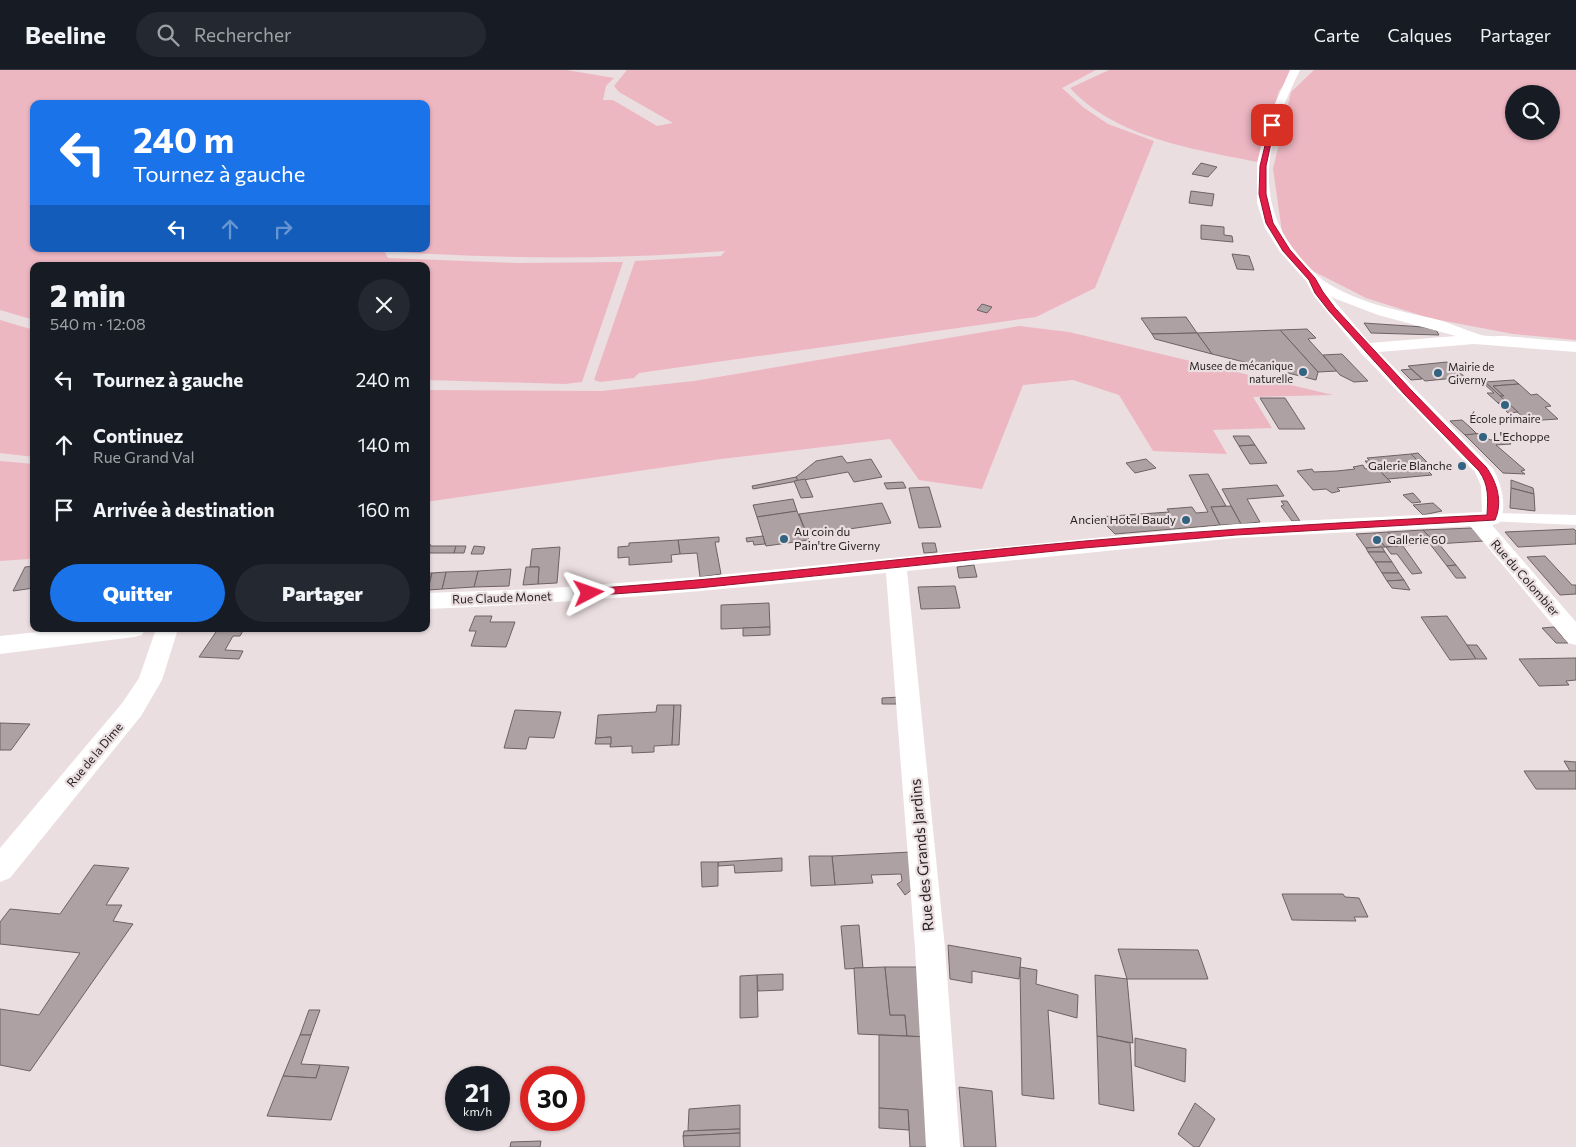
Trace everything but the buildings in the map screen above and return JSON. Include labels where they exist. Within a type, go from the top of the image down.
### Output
[{"type":"street","points":[[1296,70],[1281,94],[1263,166],[1262,194],[1270,223],[1287,251],[1312,279],[1328,304],[1366,348],[1482,469],[1490,480],[1493,494],[1483,518]]},
{"type":"street","points":[[1312,279],[1363,305],[1415,321],[1460,331],[1474,339]]},
{"type":"street","points":[[1366,348],[1474,339],[1576,347]]},
{"type":"street","name":"Rue Claude Monet","points":[[430,601],[538,597],[689,585],[1236,531],[1421,523],[1483,518],[1576,520]]},
{"type":"street","name":"Rue du Colombier","points":[[1483,518],[1576,637]]},
{"type":"street","name":"Rue des Grands Jardins","points":[[896,564],[930,948],[943,1147]]},
{"type":"street","points":[[0,645],[109,632]]},
{"type":"street","name":"Rue de la Dime","points":[[0,869],[132,709],[150,680],[167,632]]},
{"type":"shaded area","points":[[0,70],[567,70],[614,78],[606,86],[603,100],[613,100],[657,126],[673,123],[619,92],[614,86],[627,70],[1096,70],[1062,88],[1083,107],[1108,124],[1154,141],[1095,288],[1036,317],[639,373],[634,378],[600,382],[594,380],[635,261],[721,256],[725,251],[598,257],[469,256],[401,252],[430,252],[430,100],[30,100],[30,252],[385,252],[388,258],[518,263],[623,262],[582,382],[565,384],[430,380],[430,262],[30,262],[30,319],[0,310]]},
{"type":"shaded area","points":[[1109,70],[1296,70],[1279,91],[1257,162],[1182,146],[1133,130],[1110,119],[1089,105],[1070,88]]},
{"type":"shaded area","points":[[1314,70],[1576,70],[1576,340],[1513,334],[1429,318],[1366,298],[1309,269],[1283,239],[1273,169],[1291,92]]},
{"type":"shaded area","points":[[0,320],[30,329],[30,457],[0,453]]},
{"type":"shaded area","points":[[1019,326],[1069,332],[1333,395],[1253,397],[1272,428],[1213,430],[1227,454],[1153,451],[1119,395],[1073,380],[1023,385],[982,489],[919,480],[890,439],[721,459],[430,501],[430,390],[601,391],[694,381]]},
{"type":"shaded area","points":[[0,461],[30,464],[30,557],[29,559],[0,561]]},
{"type":"place","name":"Musee de mécanique naturelle","points":[[1303,372]]},
{"type":"place","name":"Mairie de Giverny","points":[[1438,373]]},
{"type":"place","name":"École primaire","points":[[1505,405]]},
{"type":"place","name":"L'Echoppe","points":[[1483,437]]},
{"type":"place","name":"Galerie Blanche","points":[[1462,466]]},
{"type":"place","name":"Ancien Hotel Baudy","points":[[1186,520]]},
{"type":"place","name":"Au coin du Pain'tre Giverny","points":[[784,539]]},
{"type":"place","name":"Gallerie 60","points":[[1377,540]]},
{"type":"route","points":[[589,593],[698,585],[1236,531],[1492,518],[1493,494],[1490,480],[1482,469],[1408,393],[1332,309],[1319,293],[1312,279],[1287,251],[1270,223],[1262,194],[1263,166],[1272,125]]}]
